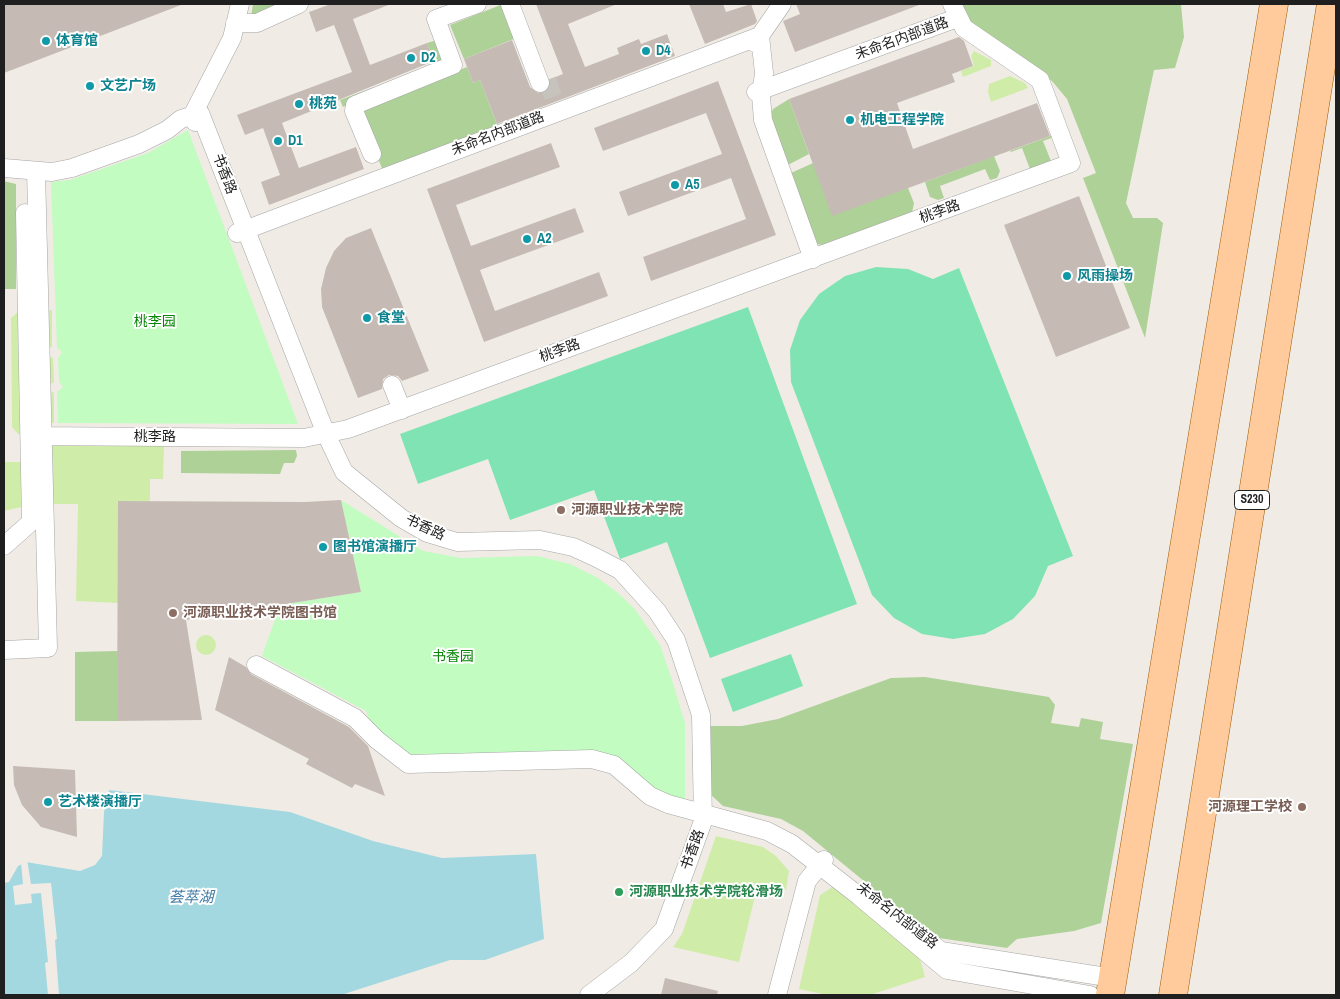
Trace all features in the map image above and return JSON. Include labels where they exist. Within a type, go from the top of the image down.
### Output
[{"type":"main road","points":[[1112,987],[1274,4]]},
{"type":"main road","name":"S230","points":[[1173,995],[1331,4]]},
{"type":"street","points":[[4,168],[53,178],[73,173],[142,150],[197,118],[240,41],[240,4]]},
{"type":"street","points":[[240,23],[248,4]]},
{"type":"street","points":[[240,23],[257,24],[299,4]]},
{"type":"street","points":[[372,154],[354,111],[355,106],[362,101],[451,66],[453,62],[436,20],[477,4]]},
{"type":"street","points":[[510,4],[543,81],[518,4]]},
{"type":"street","points":[[782,4],[757,40],[762,120],[809,256]]},
{"type":"street","name":"未命名内部道路","points":[[759,91],[954,11],[964,28],[1040,80],[1070,160]]},
{"type":"street","name":"未命名内部道路","points":[[242,234],[554,111],[757,40]]},
{"type":"street","name":"书香路","points":[[197,118],[339,476],[395,522],[425,537],[455,548],[538,545],[570,552],[616,577],[634,594],[671,643],[696,717],[697,821],[658,924],[627,956],[576,995]]},
{"type":"street","name":"桃李路","points":[[37,432],[304,438],[345,421],[400,406],[1070,160]]},
{"type":"street","points":[[4,174],[30,173]]},
{"type":"street","points":[[4,650],[48,648],[37,432],[30,173]]},
{"type":"street","points":[[392,385],[400,406]]},
{"type":"street","points":[[4,546],[31,522],[37,432]]},
{"type":"street","name":"未命名内部道路","points":[[256,665],[355,718],[377,740],[408,764],[592,758],[614,765],[650,796],[668,804],[773,826],[798,840],[947,970],[1090,995]]},
{"type":"street","name":"书香路","points":[[589,995],[631,963],[664,929],[703,820],[698,811]]},
{"type":"street","points":[[778,995],[807,881],[821,862]]},
{"type":"street","name":"未命名内部道路","points":[[821,862],[941,951],[1112,987]]},
{"type":"green space","points":[[253,4],[283,4],[251,17]]},
{"type":"green space","points":[[503,4],[516,38],[464,59],[450,25]]},
{"type":"green space","points":[[960,4],[1181,4],[1184,37],[1175,68],[1154,70],[1126,203],[1133,218],[1157,218],[1163,223],[1145,338],[1083,178],[1096,173],[1067,99],[1052,81],[968,23]]},
{"type":"green space","points":[[437,40],[447,66],[343,107],[340,100],[435,64],[427,43]]},
{"type":"green space","points":[[974,51],[991,60],[991,66],[963,77],[961,71],[974,66],[971,56]]},
{"type":"green space","points":[[467,67],[473,83],[480,80],[498,127],[383,171],[359,110]]},
{"type":"green space","points":[[1010,76],[1025,83],[1028,88],[991,102],[988,92],[989,84]]},
{"type":"green space","points":[[789,99],[809,154],[786,166],[770,116],[773,109]]},
{"type":"green space","name":"桃李园","points":[[188,130],[298,424],[58,423],[57,392],[63,387],[59,382],[58,358],[62,352],[57,348],[51,182],[70,180],[148,153]]},
{"type":"green space","points":[[1053,135],[1054,137],[1043,141],[1051,161],[1030,169],[1022,148],[1010,151]]},
{"type":"green space","points":[[994,156],[1000,171],[997,178],[990,180],[985,169],[940,186],[944,198],[938,200],[930,197],[925,182]]},
{"type":"green space","points":[[813,163],[908,188],[914,203],[912,213],[823,245],[816,244],[791,173]]},
{"type":"green space","points":[[4,181],[16,184],[16,289],[4,289]]},
{"type":"green space","points":[[876,267],[908,269],[933,279],[959,268],[1073,556],[1048,566],[1035,596],[1013,619],[985,634],[953,639],[922,634],[894,618],[872,595],[791,382],[790,350],[800,320],[819,294],[845,276]]},
{"type":"green space","points":[[748,307],[857,604],[710,658],[667,542],[620,559],[594,490],[510,520],[488,459],[418,484],[400,434]]},
{"type":"green space","points":[[45,310],[52,310],[52,347],[46,349]]},
{"type":"green space","points":[[18,312],[24,433],[18,434],[12,427],[11,318]]},
{"type":"green space","points":[[46,356],[53,358],[54,382],[48,385]]},
{"type":"green space","points":[[48,389],[54,393],[54,423],[49,423]]},
{"type":"green space","points":[[48,446],[164,446],[163,479],[150,479],[150,501],[118,501],[118,603],[76,601],[78,504],[51,504]]},
{"type":"green space","points":[[296,450],[297,456],[294,463],[284,463],[280,474],[181,473],[181,451]]},
{"type":"green space","points":[[4,462],[26,462],[26,506],[4,511]]},
{"type":"green space","name":"书香园","points":[[341,500],[423,551],[461,558],[537,556],[570,564],[598,578],[618,593],[634,608],[660,645],[672,680],[685,723],[685,801],[653,790],[630,769],[414,758],[372,727],[366,711],[262,656],[280,605],[361,592]]},
{"type":"green space","points":[[206,635],[213,638],[216,645],[213,652],[206,655],[199,652],[196,645],[199,638]]},
{"type":"green space","points":[[118,651],[117,721],[75,721],[75,652]]},
{"type":"green space","points":[[791,654],[803,686],[733,712],[721,679]]},
{"type":"green space","points":[[925,677],[1049,697],[1055,705],[1051,723],[1079,727],[1081,718],[1103,722],[1100,739],[1133,744],[1101,923],[1074,931],[1017,939],[1007,948],[932,937],[803,831],[781,819],[723,806],[710,794],[709,726],[742,726],[778,719],[891,678]]},
{"type":"green space","points":[[716,836],[763,847],[776,856],[789,871],[786,890],[758,884],[739,962],[673,947],[682,934]]},
{"type":"green space","points":[[834,886],[914,950],[921,962],[925,977],[870,995],[827,995],[799,989],[820,895]]},
{"type":"water","name":"荟萃湖","points":[[109,790],[290,812],[373,841],[442,858],[536,854],[544,939],[485,960],[450,960],[341,995],[4,995],[4,883],[9,882],[18,866],[26,862],[80,871],[95,865],[102,856],[104,812]]},
{"type":"pier","points":[[27,859],[31,884],[51,883],[57,939],[55,940],[59,995],[48,995],[45,963],[48,962],[41,893],[31,894],[32,903],[15,905],[13,886],[23,884],[21,862]]},
{"type":"building","name":"体育馆","points":[[4,4],[180,4],[181,5],[4,73]]},
{"type":"building","name":"桃苑","points":[[331,4],[391,4],[353,19],[370,65],[427,43],[434,61],[282,123],[299,168],[356,147],[364,169],[269,205],[261,182],[280,175],[263,128],[245,135],[237,115],[352,72],[334,25],[316,32],[309,12]]},
{"type":"building","points":[[536,4],[617,4],[568,24],[585,67],[619,54],[617,48],[639,39],[641,44],[667,34],[675,56],[497,124],[480,80],[473,83],[464,59],[512,40],[530,87],[538,93],[548,90],[550,79],[563,74]]},
{"type":"building","points":[[689,4],[723,4],[726,12],[751,4],[757,21],[755,24],[705,44]]},
{"type":"building","points":[[796,4],[919,5],[795,52],[783,21],[800,14]]},
{"type":"building","name":"机电工程学院","points":[[959,37],[964,41],[973,66],[952,74],[955,82],[897,103],[913,149],[1037,103],[1050,136],[832,216],[789,99]]},
{"type":"building","points":[[718,81],[776,235],[651,281],[643,257],[746,219],[731,178],[628,216],[619,192],[722,154],[706,113],[603,151],[594,128]]},
{"type":"building","points":[[551,143],[560,167],[456,205],[471,246],[575,208],[584,232],[480,270],[495,311],[599,272],[608,296],[484,342],[427,189]]},
{"type":"building","name":"风雨操场","points":[[1079,196],[1130,328],[1056,357],[1004,225]]},
{"type":"building","name":"食堂","points":[[371,228],[429,371],[402,381],[398,376],[389,375],[383,379],[382,389],[358,398],[322,307],[321,289],[326,268],[334,251],[346,238]]},
{"type":"building","name":"河源职业技术学院图书馆","points":[[341,500],[361,592],[186,620],[202,720],[117,721],[118,501],[305,502]]},
{"type":"building","points":[[229,657],[246,667],[251,674],[349,727],[368,746],[385,796],[355,784],[352,788],[306,764],[309,759],[215,710]]},
{"type":"building","name":"艺术楼演播厅","points":[[13,766],[75,770],[77,837],[41,827],[22,805],[14,785]]},
{"type":"building","points":[[665,978],[718,991],[717,995],[661,995]]},
{"type":"tunnel","points":[[547,80],[555,102]]},
{"type":"place","name":"体育馆","points":[[46,41]]},
{"type":"place","name":"D4","points":[[646,51]]},
{"type":"place","name":"D2","points":[[411,58]]},
{"type":"place","name":"文艺广场","points":[[90,86]]},
{"type":"place","name":"桃苑","points":[[299,104]]},
{"type":"place","name":"机电工程学院","points":[[850,120]]},
{"type":"place","name":"D1","points":[[278,141]]},
{"type":"place","name":"A5","points":[[675,185]]},
{"type":"place","name":"A2","points":[[527,239]]},
{"type":"place","name":"风雨操场","points":[[1067,276]]},
{"type":"place","name":"食堂","points":[[367,318]]},
{"type":"place","name":"河源职业技术学院","points":[[561,510]]},
{"type":"place","name":"图书馆演播厅","points":[[323,547]]},
{"type":"place","name":"河源职业技术学院图书馆","points":[[173,613]]},
{"type":"place","name":"艺术楼演播厅","points":[[48,802]]},
{"type":"place","name":"河源理工学校","points":[[1302,807]]},
{"type":"place","name":"河源职业技术学院轮滑场","points":[[619,892]]}]
